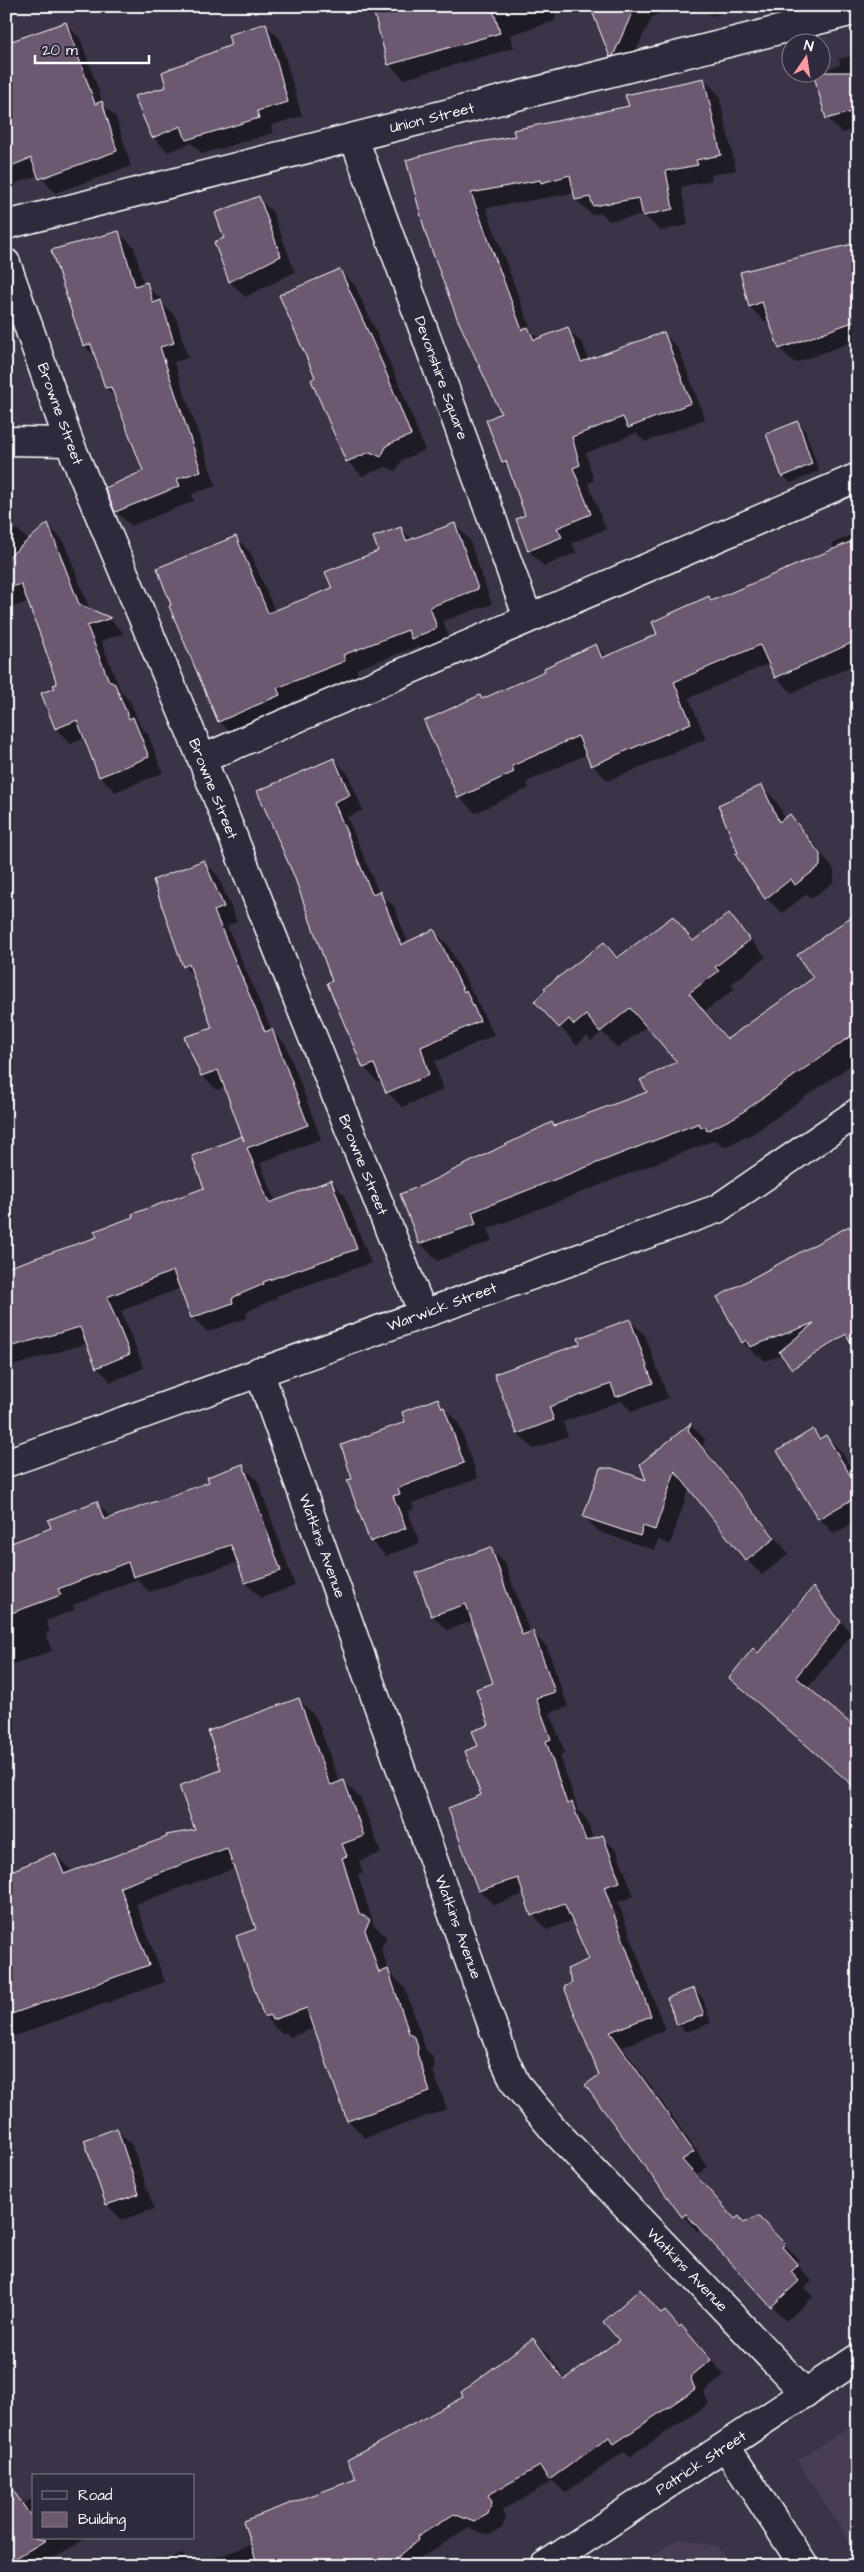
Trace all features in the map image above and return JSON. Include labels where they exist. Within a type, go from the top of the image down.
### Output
[{"type":"street","name":"Union Street","points":[[6,225],[858,10]]},
{"type":"street","name":"Devonshire Square","points":[[354,138],[528,618]]},
{"type":"street","name":"Browne Street","points":[[6,263],[69,442],[202,759],[423,1314]]},
{"type":"street","points":[[6,441],[69,442]]},
{"type":"street","points":[[202,759],[858,477]]},
{"type":"street","name":"Warwick Street","points":[[6,1463],[259,1371],[717,1209],[858,1112]]},
{"type":"street","name":"Watkins Avenue","points":[[259,1371],[505,2061],[516,2084],[555,2132],[805,2393]]},
{"type":"street","name":"Patrick Street","points":[[544,2566],[858,2358]]},
{"type":"street","points":[[726,2447],[804,2566]]},
{"type":"shaded area","points":[[858,2421],[858,2555],[797,2461]]},
{"type":"shaded area","points":[[679,2538],[718,2547],[730,2566],[637,2566]]},
{"type":"building","points":[[372,6],[492,6],[500,33],[388,65]]},
{"type":"building","points":[[590,6],[635,6],[613,56],[610,57]]},
{"type":"building","points":[[66,22],[95,104],[102,101],[117,151],[39,179],[31,158],[6,168],[6,43]]},
{"type":"building","points":[[266,23],[288,102],[257,111],[259,118],[186,140],[181,126],[152,138],[134,96],[166,87],[162,72],[231,45],[228,35]]},
{"type":"building","points":[[832,72],[858,72],[858,110],[826,119],[816,82],[832,82]]},
{"type":"building","points":[[704,78],[721,155],[696,160],[698,165],[666,171],[673,209],[643,216],[639,198],[593,206],[590,197],[575,200],[570,175],[541,183],[540,180],[471,193],[522,330],[528,327],[534,340],[568,327],[581,362],[664,332],[691,403],[628,428],[623,417],[572,437],[580,465],[573,468],[591,514],[557,528],[562,537],[528,551],[516,519],[525,515],[506,461],[502,462],[486,420],[501,413],[457,318],[426,235],[406,160],[457,146],[515,136],[513,130],[629,106],[625,95]]},
{"type":"building","points":[[259,196],[281,256],[229,282],[214,242],[224,238],[215,213]]},
{"type":"building","points":[[119,231],[135,286],[147,282],[153,303],[161,300],[174,343],[160,347],[201,471],[177,479],[180,486],[115,512],[105,488],[143,471],[111,387],[105,388],[91,344],[83,346],[51,250]]},
{"type":"building","points":[[852,244],[858,261],[858,320],[779,349],[762,302],[749,307],[740,272]]},
{"type":"building","points":[[340,269],[383,365],[411,435],[387,445],[381,457],[370,452],[346,462],[311,380],[315,377],[279,295]]},
{"type":"building","points":[[798,421],[812,464],[782,477],[766,434]]},
{"type":"building","points":[[48,523],[79,604],[111,618],[87,626],[109,681],[115,684],[129,719],[133,717],[149,757],[99,777],[77,720],[55,729],[41,693],[55,688],[53,685],[57,684],[42,640],[21,584],[6,589],[6,559]]},
{"type":"building","points":[[455,523],[478,589],[430,607],[437,628],[411,639],[408,630],[343,655],[345,661],[277,688],[280,695],[218,722],[169,606],[171,605],[157,568],[236,536],[268,613],[332,588],[325,572],[378,551],[373,537],[401,527],[406,541]]},
{"type":"building","points":[[850,542],[858,561],[858,640],[775,678],[760,645],[674,682],[691,723],[591,766],[578,736],[512,766],[514,772],[458,798],[424,721],[480,695],[482,699],[545,671],[544,668],[596,644],[602,658],[657,634],[652,622],[709,596],[711,601]]},
{"type":"building","points":[[334,758],[350,795],[334,802],[372,894],[380,891],[401,945],[434,929],[480,1021],[421,1047],[429,1075],[386,1093],[374,1064],[363,1068],[327,983],[332,981],[294,876],[257,791]]},
{"type":"building","points":[[762,785],[779,822],[790,814],[820,854],[820,866],[795,885],[791,879],[765,899],[735,854],[738,853],[718,805]]},
{"type":"building","points":[[204,860],[224,907],[214,911],[265,1032],[272,1029],[308,1125],[247,1148],[269,1203],[331,1180],[357,1249],[263,1282],[264,1284],[236,1296],[232,1299],[233,1303],[191,1318],[173,1271],[107,1297],[130,1354],[96,1368],[80,1327],[6,1348],[6,1268],[97,1237],[94,1231],[133,1217],[132,1214],[204,1188],[192,1156],[242,1136],[244,1141],[218,1070],[201,1076],[184,1037],[212,1028],[189,964],[183,967],[153,880]]},
{"type":"building","points":[[858,912],[858,1031],[737,1116],[707,1131],[705,1126],[701,1128],[699,1123],[472,1212],[476,1224],[419,1244],[400,1194],[423,1185],[552,1122],[554,1126],[647,1092],[640,1080],[677,1062],[630,1008],[600,1032],[586,1015],[574,1025],[569,1019],[559,1028],[534,1001],[546,990],[544,988],[604,942],[617,958],[673,916],[693,941],[729,913],[750,940],[715,967],[719,971],[689,993],[727,1039],[813,978],[797,955]]},
{"type":"building","points":[[849,1226],[858,1244],[858,1355],[846,1334],[792,1369],[779,1352],[814,1323],[750,1347],[746,1340],[742,1343],[717,1297]]},
{"type":"building","points":[[630,1319],[653,1383],[616,1397],[611,1384],[549,1407],[554,1420],[517,1434],[494,1374],[580,1344],[578,1338]]},
{"type":"building","points":[[438,1398],[442,1408],[444,1407],[464,1463],[398,1488],[400,1494],[393,1496],[406,1528],[370,1542],[347,1480],[352,1479],[341,1445],[405,1422],[402,1412]]},
{"type":"building","points":[[691,1423],[688,1430],[775,1538],[746,1561],[675,1471],[655,1530],[643,1526],[640,1536],[583,1517],[600,1468],[612,1468],[646,1480],[640,1464]]},
{"type":"building","points":[[813,1429],[819,1439],[826,1435],[858,1488],[858,1496],[818,1519],[777,1451]]},
{"type":"building","points":[[243,1464],[281,1571],[245,1583],[231,1545],[133,1577],[128,1562],[58,1589],[61,1595],[6,1615],[6,1545],[51,1528],[48,1520],[97,1501],[104,1520],[209,1482],[207,1477]]},
{"type":"building","points":[[491,1547],[522,1635],[533,1631],[555,1692],[536,1698],[551,1739],[546,1741],[567,1804],[572,1802],[586,1841],[603,1835],[620,1882],[604,1887],[651,2016],[610,2032],[694,2152],[682,2160],[735,2219],[739,2216],[744,2223],[758,2216],[785,2244],[782,2247],[798,2265],[791,2272],[799,2281],[771,2307],[686,2214],[682,2217],[585,2085],[599,2075],[564,1987],[572,1983],[567,1969],[589,1959],[564,1903],[531,1916],[518,1878],[478,1891],[448,1808],[481,1795],[465,1751],[478,1746],[472,1731],[489,1725],[476,1689],[493,1683],[466,1604],[431,1616],[416,1573]]},
{"type":"building","points":[[813,1587],[841,1622],[796,1677],[858,1730],[858,1790],[729,1678],[753,1648],[758,1653]]},
{"type":"building","points":[[299,1698],[328,1780],[331,1785],[344,1780],[364,1836],[342,1844],[347,1856],[342,1858],[359,1913],[370,1920],[365,1930],[379,1973],[388,1969],[409,2033],[415,2037],[418,2048],[417,2053],[430,2092],[347,2121],[307,2008],[272,2020],[270,2015],[264,2017],[236,1936],[256,1929],[227,1848],[120,1887],[149,1965],[6,2016],[6,1873],[55,1853],[64,1874],[167,1837],[166,1835],[195,1830],[179,1786],[221,1770],[208,1731]]},
{"type":"building","points":[[694,1988],[704,2015],[677,2025],[667,1998]]},
{"type":"building","points":[[117,2128],[139,2194],[106,2205],[84,2140]]},
{"type":"building","points":[[640,2289],[661,2314],[665,2311],[679,2327],[681,2325],[711,2360],[690,2377],[695,2389],[614,2444],[609,2437],[549,2480],[540,2466],[488,2495],[492,2502],[488,2514],[474,2522],[454,2514],[417,2537],[418,2540],[388,2566],[258,2566],[243,2521],[356,2479],[347,2460],[463,2397],[461,2392],[533,2338],[564,2380],[619,2340],[603,2322]]},
{"type":"building","points":[[6,2480],[32,2518],[32,2540],[46,2540],[6,2564]]}]
